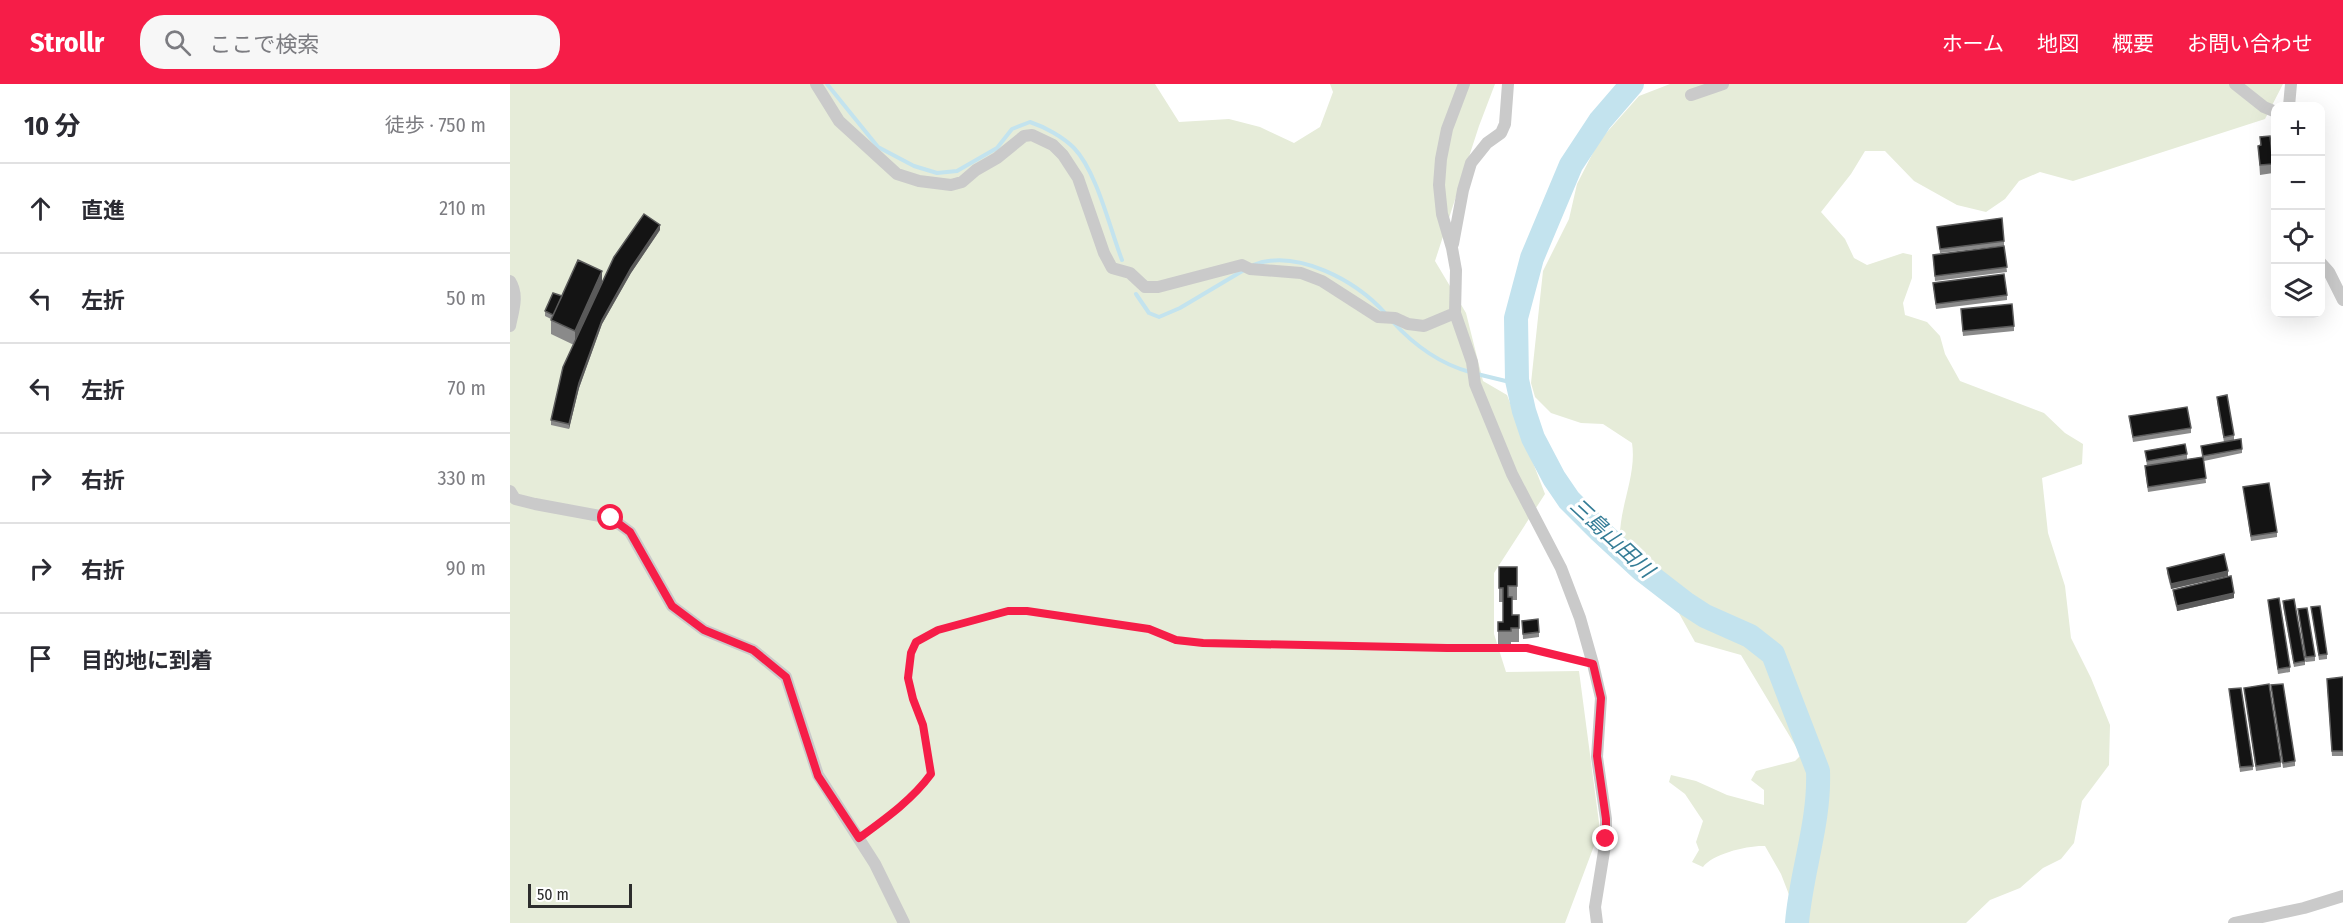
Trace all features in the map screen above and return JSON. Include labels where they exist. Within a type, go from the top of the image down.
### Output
[{"type":"street","points":[[816,84],[838,121],[897,174],[919,181],[951,185],[962,182],[1024,136],[1032,135],[1053,146],[1064,155],[1078,178],[1104,253],[1113,268],[1130,273],[1145,286],[1158,287],[1246,267],[1301,273],[1322,281],[1378,317],[1395,318],[1408,324],[1424,326],[1455,313]]},
{"type":"street","points":[[1464,84],[1447,129],[1439,185],[1442,214],[1456,270],[1455,313],[1472,362],[1475,384],[1512,474],[1561,568],[1580,618],[1601,698],[1597,756],[1606,819],[1606,839],[1595,907],[1597,923]]},
{"type":"street","points":[[1452,248],[1463,190],[1471,163],[1487,143],[1500,133],[1505,124],[1508,84]]},
{"type":"street","points":[[1691,95],[1723,84]]},
{"type":"street","points":[[2235,84],[2271,110]]},
{"type":"street","points":[[2289,102],[2291,84]]},
{"type":"street","points":[[2322,264],[2329,272],[2342,296]]},
{"type":"street","points":[[510,281],[514,288],[515,301],[510,326]]},
{"type":"street","points":[[512,497],[535,504],[611,518],[630,532],[672,606],[704,630],[753,650],[786,677],[818,776],[859,838],[904,923]]},
{"type":"street","points":[[2234,923],[2304,908],[2343,896]]},
{"type":"lane","points":[[859,838],[897,810],[931,774],[923,725],[908,678],[911,653],[916,642],[938,630],[1008,611],[1027,611],[1149,629],[1176,640],[1185,641],[1527,648],[1593,664]]},
{"type":"green space","points":[[510,84],[1155,84],[1179,122],[1229,119],[1260,127],[1294,143],[1320,127],[1333,92],[1330,84],[1495,84],[1435,261],[1466,313],[1483,381],[1507,395],[1545,494],[1494,573],[1494,634],[1506,672],[1579,671],[1600,830],[1565,923],[510,923]]},
{"type":"green space","points":[[1670,84],[2283,84],[2274,102],[2271,102],[2265,119],[2073,181],[2040,172],[2019,181],[2005,199],[1986,212],[1957,205],[1914,181],[1885,151],[1865,151],[1851,174],[1821,212],[1845,239],[1854,258],[1867,265],[1903,253],[1912,255],[1912,278],[1903,303],[1905,315],[1927,322],[1940,336],[1945,354],[1960,381],[2044,413],[2065,433],[2083,444],[2082,464],[2042,478],[2048,533],[2065,586],[2071,638],[2091,678],[2110,725],[2109,765],[2082,801],[2074,843],[2061,859],[2043,868],[2020,888],[1990,900],[1966,923],[1800,923],[1781,874],[1765,846],[1731,851],[1714,858],[1703,867],[1692,862],[1699,850],[1696,842],[1703,821],[1685,794],[1669,782],[1671,775],[1696,781],[1727,795],[1764,805],[1764,790],[1751,780],[1756,771],[1795,761],[1801,755],[1741,655],[1695,642],[1657,574],[1620,539],[1622,515],[1632,467],[1632,443],[1603,424],[1581,423],[1551,413],[1535,397],[1531,383],[1543,271],[1569,219],[1577,184],[1599,141],[1639,96]]},
{"type":"building","points":[[2270,136],[2271,164],[2260,165],[2258,146],[2261,145],[2260,137]]},
{"type":"building","points":[[644,214],[660,225],[631,268],[602,320],[579,383],[569,424],[551,420],[563,367],[614,257]]},
{"type":"building","points":[[2002,218],[2004,241],[1940,249],[1937,227]]},
{"type":"building","points":[[2004,246],[2007,267],[1935,276],[1933,255]]},
{"type":"building","points":[[578,260],[602,271],[575,331],[551,320]]},
{"type":"building","points":[[2004,274],[2007,295],[1936,304],[1933,283]]},
{"type":"building","points":[[553,293],[562,296],[553,315],[545,311]]},
{"type":"building","points":[[2012,304],[2014,326],[1963,331],[1961,309]]},
{"type":"building","points":[[2227,395],[2234,435],[2224,437],[2217,397]]},
{"type":"building","points":[[2187,407],[2191,428],[2133,437],[2129,416]]},
{"type":"building","points":[[2241,439],[2242,449],[2203,456],[2201,446]]},
{"type":"building","points":[[2185,444],[2187,454],[2147,461],[2145,451]]},
{"type":"building","points":[[2203,457],[2206,478],[2148,487],[2145,466]]},
{"type":"building","points":[[2269,483],[2277,532],[2251,536],[2243,487]]},
{"type":"building","points":[[2224,554],[2228,571],[2171,584],[2167,568]]},
{"type":"building","points":[[1499,567],[1517,567],[1517,586],[1508,586],[1508,597],[1512,597],[1512,615],[1519,615],[1519,628],[1511,628],[1511,631],[1498,631],[1498,622],[1503,622],[1503,588],[1499,588]]},
{"type":"building","points":[[2231,576],[2234,593],[2177,606],[2173,590]]},
{"type":"building","points":[[2279,598],[2290,667],[2278,669],[2268,600]]},
{"type":"building","points":[[2294,599],[2305,661],[2294,663],[2283,601]]},
{"type":"building","points":[[2320,606],[2327,654],[2319,655],[2311,607]]},
{"type":"building","points":[[2307,608],[2315,656],[2306,657],[2298,609]]},
{"type":"building","points":[[1538,619],[1539,632],[1523,634],[1522,621]]},
{"type":"building","points":[[2343,677],[2343,751],[2332,751],[2327,679]]},
{"type":"building","points":[[2269,684],[2281,762],[2256,766],[2244,688]]},
{"type":"building","points":[[2283,684],[2295,761],[2283,763],[2271,685]]},
{"type":"building","points":[[2241,688],[2253,766],[2240,767],[2229,689]]},
{"type":"waterway","points":[[827,84],[878,147],[914,166],[937,173],[957,171],[997,148],[1012,129],[1030,122],[1054,133],[1074,148],[1090,171],[1122,260]]},
{"type":"waterway","name":"三島山田川","points":[[1632,84],[1600,121],[1571,165],[1532,258],[1516,318],[1517,380],[1533,438],[1554,478],[1569,500],[1641,569],[1685,603],[1705,616],[1750,636],[1773,654],[1818,771],[1816,810],[1797,923]]},
{"type":"waterway","points":[[1253,265],[1270,261],[1306,264],[1342,279],[1373,301],[1385,313]]},
{"type":"waterway","points":[[1136,294],[1149,313],[1159,317],[1180,308],[1244,270]]},
{"type":"waterway","points":[[1392,321],[1428,352],[1448,364],[1470,372]]},
{"type":"waterway","points":[[1477,374],[1518,384]]},
{"type":"route","points":[[611,518],[630,532],[672,606],[704,630],[753,650],[786,677],[818,776],[859,838],[897,810],[931,774],[923,725],[908,678],[911,653],[916,642],[938,630],[1008,611],[1027,611],[1149,629],[1176,640],[1203,643],[1527,648],[1593,664],[1601,698],[1597,756],[1606,819],[1606,839]]}]
